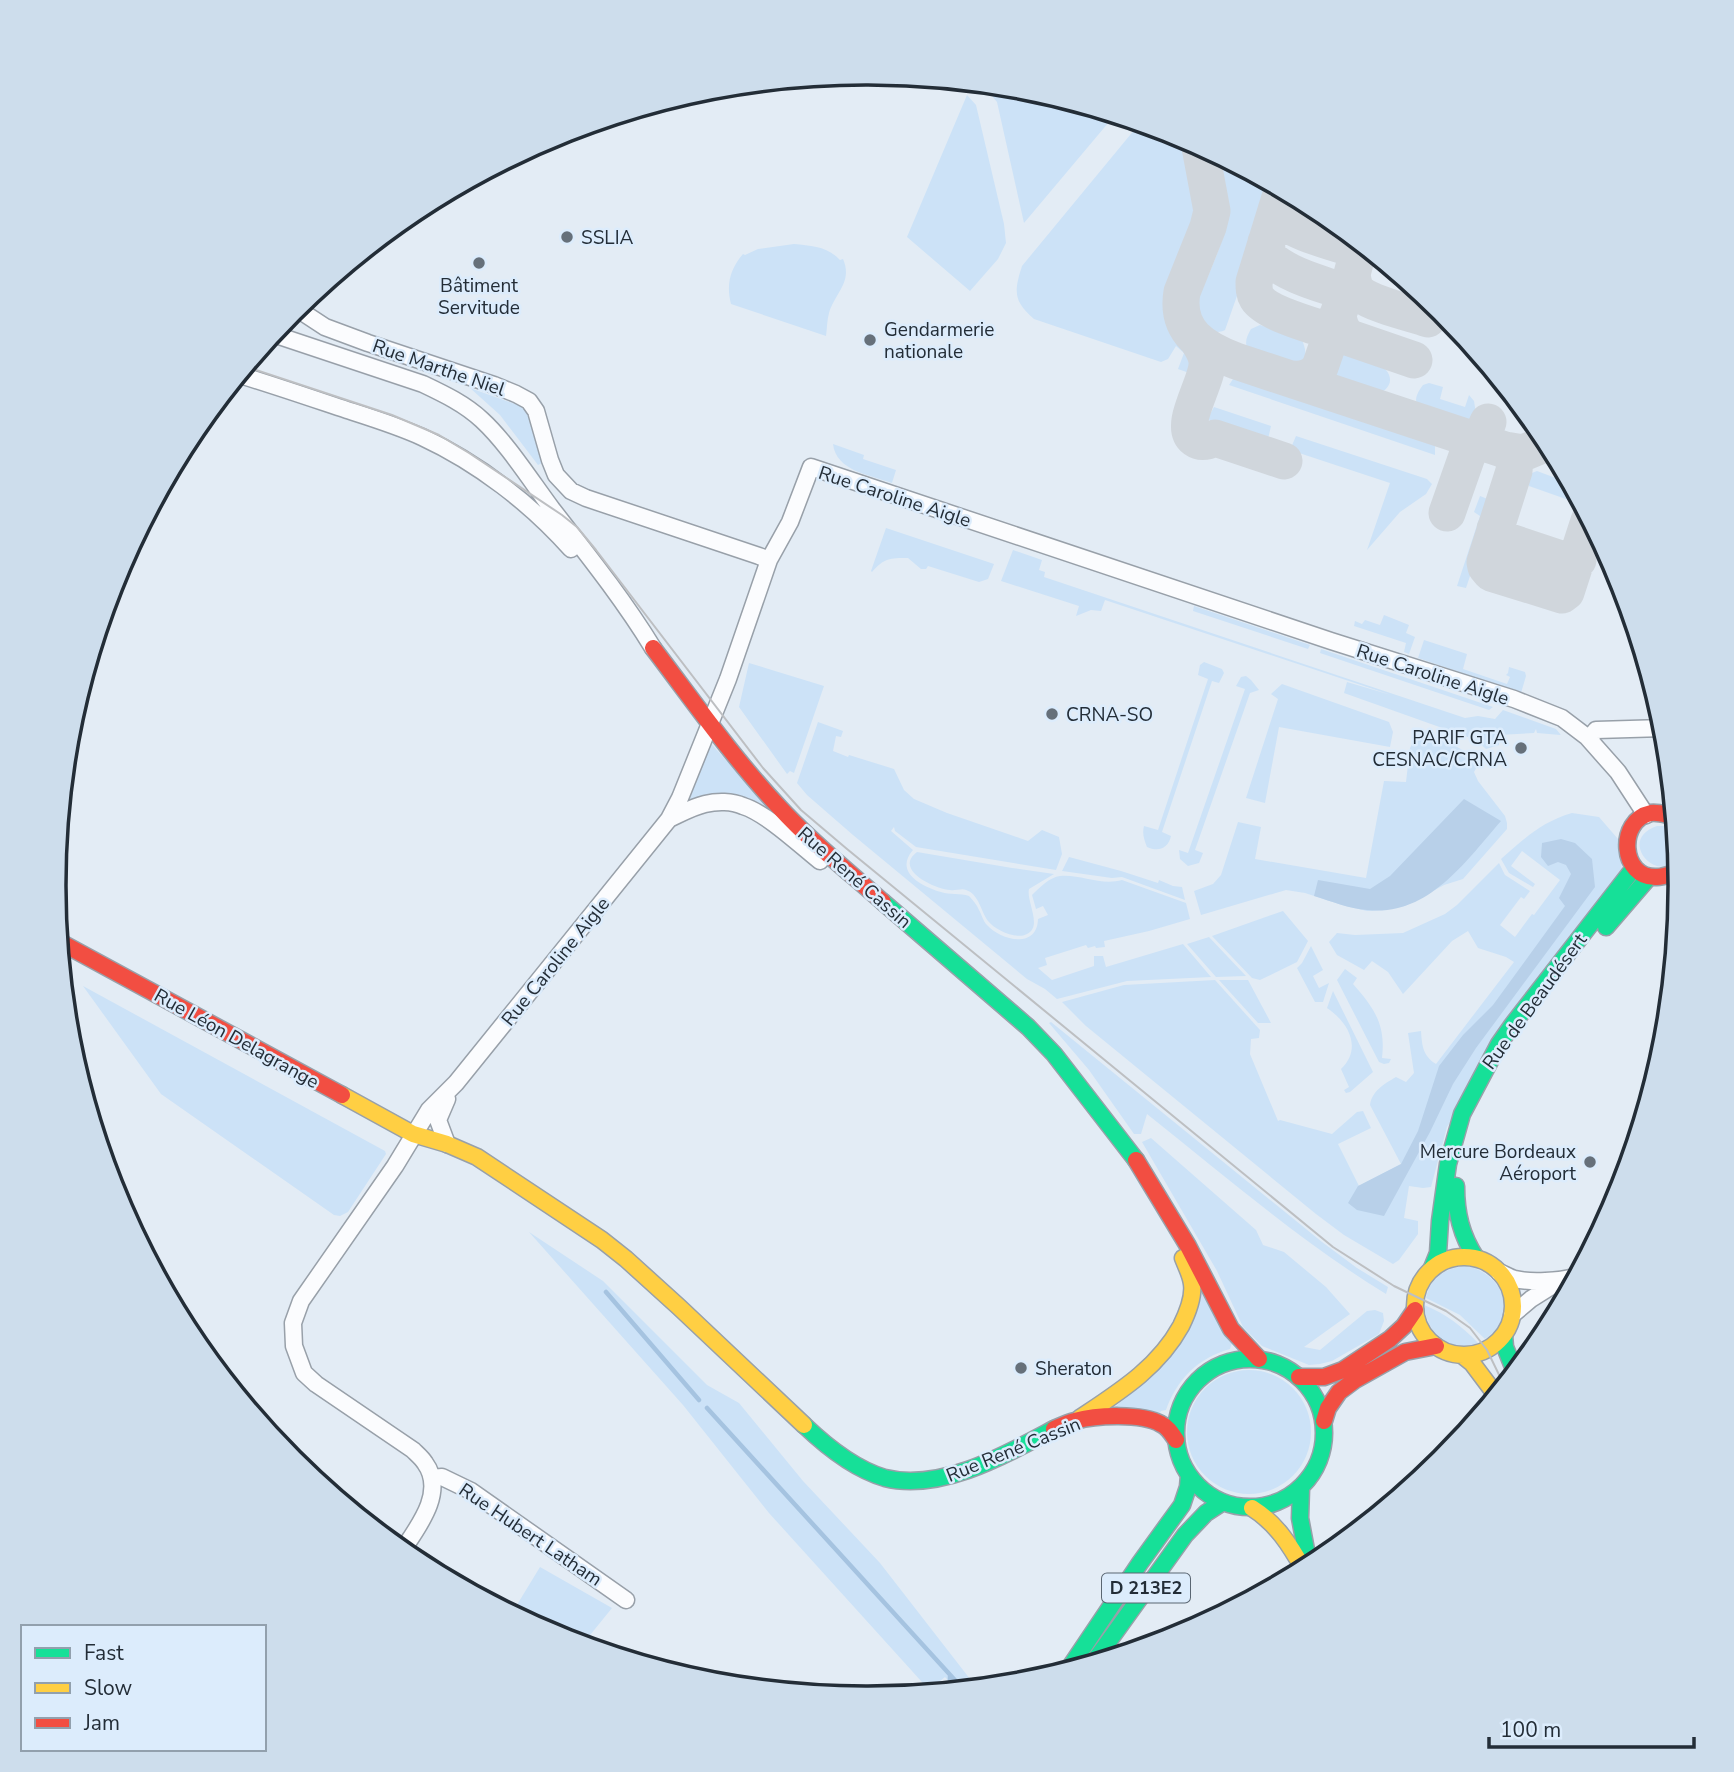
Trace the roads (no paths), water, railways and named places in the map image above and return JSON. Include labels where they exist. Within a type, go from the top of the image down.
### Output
[{"type":"main road","name":"Rue René Cassin","points":[[653,648],[781,811],[1035,1034],[1062,1064],[1136,1160],[1188,1246],[1231,1329],[1259,1359]]},
{"type":"main road","points":[[1664,813],[1655,812],[1635,822],[1628,832],[1625,845],[1627,857],[1634,868],[1649,877],[1668,877]]},
{"type":"main road","name":"Rue de Beaudésert","points":[[1432,1268],[1438,1253],[1448,1164],[1462,1114],[1475,1087],[1513,1024],[1634,868]]},
{"type":"main road","name":"Rue de Beaudésert","points":[[1476,1258],[1463,1239],[1456,1207],[1459,1169],[1475,1111],[1495,1073],[1510,1052],[1595,939],[1649,877]]},
{"type":"main road","name":"Rue Léon Delagrange","points":[[69,947],[413,1135]]},
{"type":"main road","points":[[1077,1420],[1133,1382],[1158,1360],[1180,1330],[1192,1296],[1192,1284],[1180,1251],[1128,1167],[1100,1113]]},
{"type":"main road","name":"Rue René Cassin","points":[[413,1135],[447,1144],[477,1157],[602,1240],[679,1307],[822,1442],[848,1462],[867,1472],[907,1481],[939,1478],[973,1467],[1077,1420],[1110,1417],[1150,1419],[1160,1423],[1176,1440]]},
{"type":"main road","points":[[1504,1335],[1487,1350],[1462,1355],[1448,1353],[1425,1336],[1418,1324],[1416,1296],[1422,1281],[1432,1268],[1460,1257],[1476,1258],[1499,1272],[1508,1284],[1513,1300],[1512,1315],[1504,1335],[1511,1361]]},
{"type":"main road","points":[[1299,1377],[1330,1376],[1348,1367],[1386,1343],[1409,1321],[1415,1310]]},
{"type":"main road","points":[[1324,1422],[1315,1397],[1299,1377],[1287,1368],[1259,1359],[1237,1359],[1216,1366],[1198,1379],[1185,1397],[1177,1418],[1176,1440],[1180,1458],[1189,1475],[1204,1491],[1223,1502],[1237,1506],[1270,1505],[1301,1488],[1312,1474],[1321,1458],[1328,1408],[1339,1392],[1405,1352],[1436,1346]]},
{"type":"main road","points":[[1462,1355],[1472,1363],[1490,1387]]},
{"type":"main road","name":"D 213E2","points":[[1076,1658],[1182,1505],[1189,1475]]},
{"type":"main road","points":[[1301,1488],[1299,1501],[1307,1555]]},
{"type":"main road","name":"D 213E2","points":[[1102,1651],[1199,1518],[1223,1502]]},
{"type":"main road","points":[[1252,1507],[1265,1515],[1282,1534],[1298,1560]]},
{"type":"street","name":"Rue Marthe Niel","points":[[306,315],[325,327],[516,394],[528,401],[536,411],[556,475],[571,491],[769,560]]},
{"type":"street","name":"Rue René Cassin","points":[[284,337],[423,384],[446,394],[478,417],[493,432],[632,614],[653,648]]},
{"type":"street","points":[[249,378],[404,429],[474,466],[514,495],[557,534],[653,648]]},
{"type":"street","name":"Rue Caroline Aigle","points":[[432,1478],[426,1464],[413,1450],[304,1373],[294,1346],[293,1323],[301,1301],[395,1166],[429,1110],[453,1087],[669,819],[728,679],[769,560],[790,522],[811,467],[1331,641],[1514,699],[1562,718],[1589,739],[1618,772],[1646,815]]},
{"type":"street","points":[[1589,739],[1596,730],[1652,728]]},
{"type":"street","points":[[669,819],[705,804],[733,803],[751,809],[849,884],[907,923]]},
{"type":"street","points":[[447,1144],[438,1120],[453,1087]]},
{"type":"street","points":[[1499,1272],[1515,1279],[1558,1282]]},
{"type":"street","points":[[1512,1315],[1531,1299],[1563,1281]]},
{"type":"street","name":"Rue Hubert Latham","points":[[432,1478],[442,1477],[471,1491],[626,1600]]},
{"type":"street","points":[[408,1542],[424,1519],[430,1500],[432,1478]]},
{"type":"street","points":[[1082,1657],[1104,1617]]},
{"type":"waterway","points":[[606,1292],[699,1400]]},
{"type":"waterway","points":[[707,1408],[956,1681]]},
{"type":"waterway","points":[[950,1675],[950,1682]]},
{"type":"tram line","points":[[255,370],[392,415],[439,435],[577,527],[763,768],[801,810],[1333,1247],[1394,1286],[1446,1311],[1470,1328],[1487,1350],[1500,1376]]},
{"type":"place","name":"SSLIA","points":[[567,237]]},
{"type":"place","name":"Bâtiment Servitude","points":[[479,263]]},
{"type":"place","name":"Gendarmerie nationale","points":[[870,340]]},
{"type":"place","name":"CRNA-SO","points":[[1052,714]]},
{"type":"place","name":"PARIF GTA CESNAC/CRNA","points":[[1521,748]]},
{"type":"place","name":"Mercure Bordeaux Aéroport","points":[[1590,1162]]},
{"type":"place","name":"Sheraton","points":[[1021,1368]]}]
